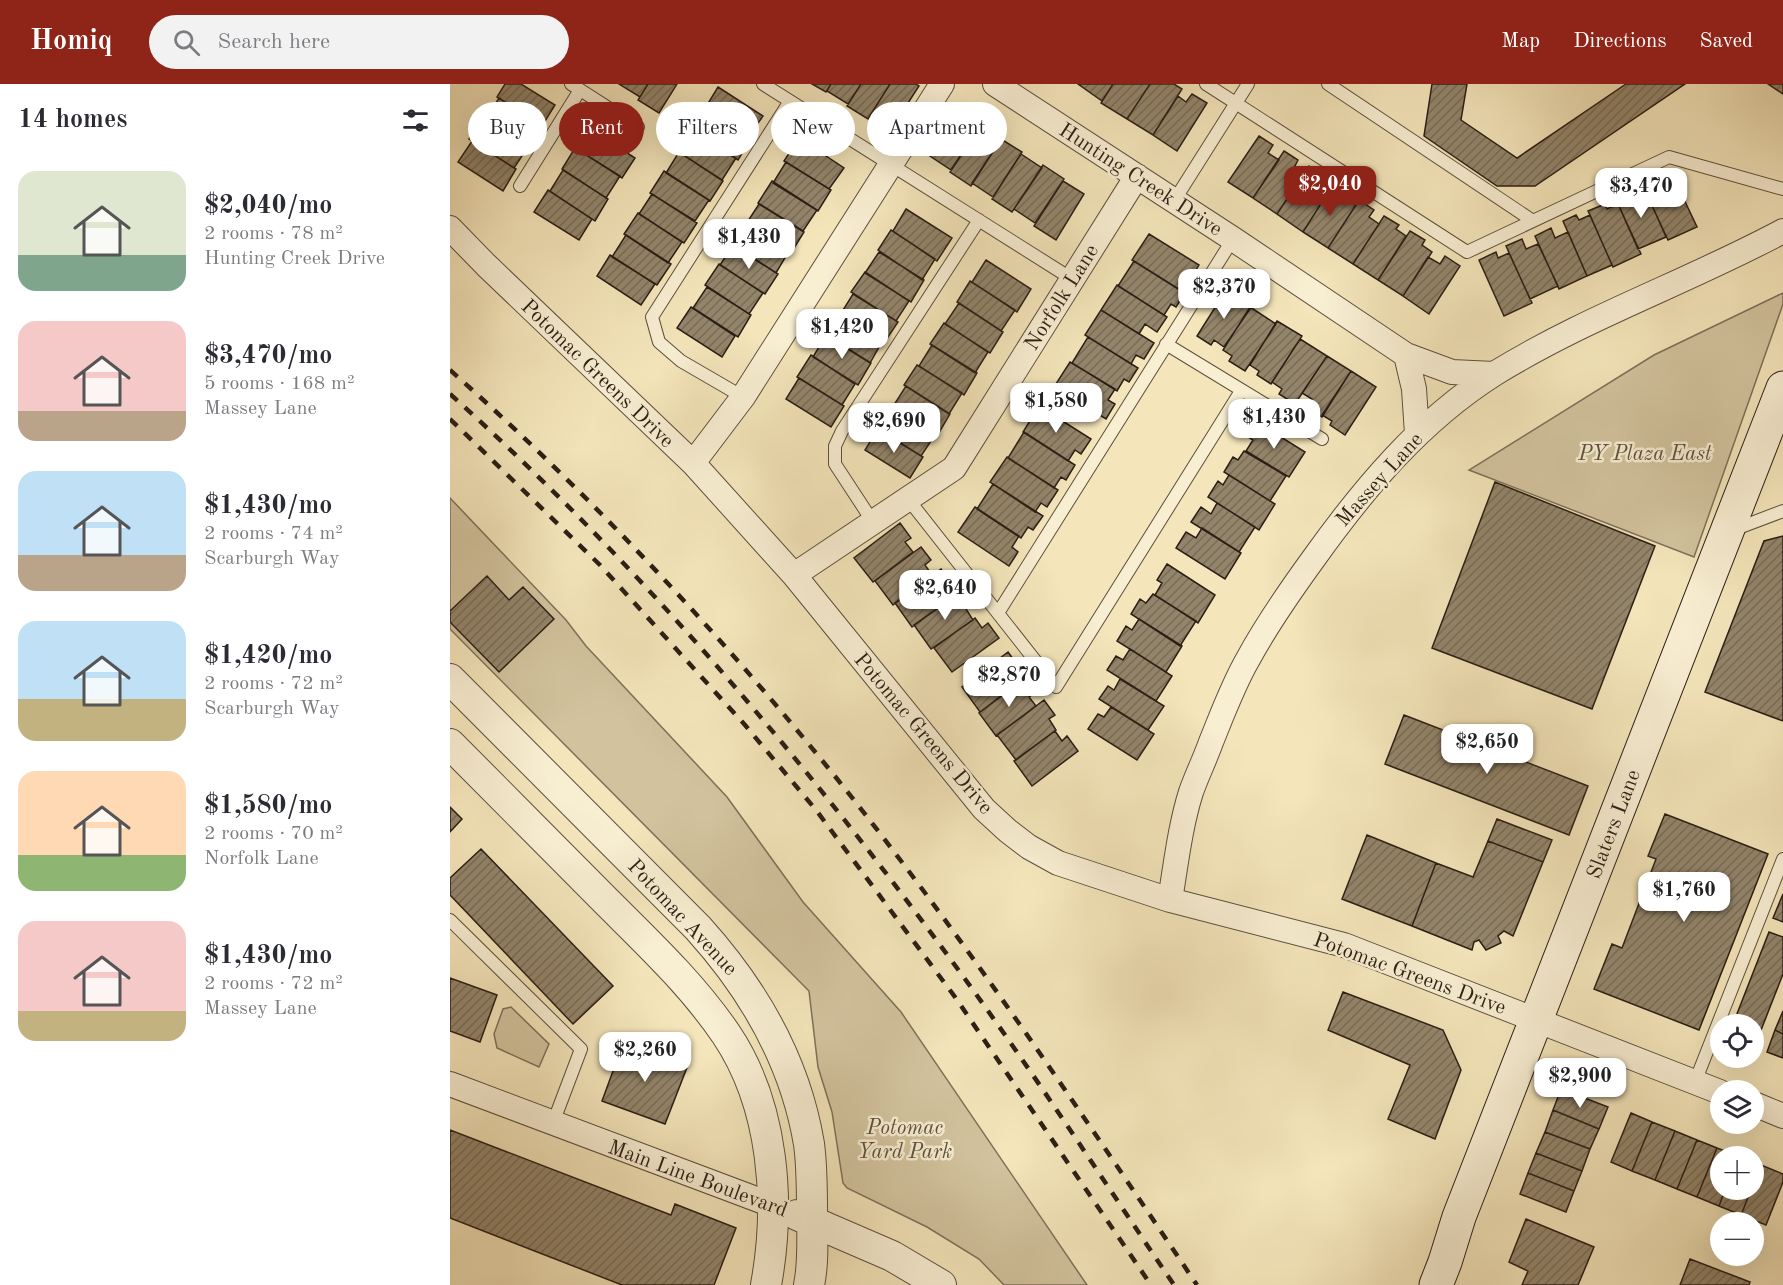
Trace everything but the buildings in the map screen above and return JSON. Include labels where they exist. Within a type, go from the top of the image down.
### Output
[{"type":"main road","name":"Slaters Lane","points":[[1443,1277],[1459,1217],[1783,388]]},
{"type":"street","points":[[693,463],[743,397],[942,84]]},
{"type":"street","name":"Hunting Creek Drive","points":[[995,84],[1406,355],[1452,372],[1494,374]]},
{"type":"street","name":"Norfolk Lane","points":[[794,574],[954,468],[1137,176]]},
{"type":"street","name":"Potomac Greens Drive","points":[[450,228],[693,463],[794,574],[984,808],[1029,847],[1058,862],[1170,900],[1344,945],[1710,1088]]},
{"type":"street","name":"Massey Lane","points":[[1170,900],[1180,839],[1192,791],[1247,660],[1287,595],[1340,521],[1380,473],[1417,434],[1460,398],[1494,374],[1555,338],[1739,254],[1783,231]]},
{"type":"street","points":[[1406,355],[1414,389],[1417,434]]},
{"type":"street","name":"Potomac Avenue","points":[[450,679],[674,903],[721,954],[740,979],[771,1030],[796,1088],[809,1146],[813,1262],[809,1285]]},
{"type":"street","name":"Potomac Avenue","points":[[450,744],[651,946],[692,991],[739,1056],[758,1102],[770,1156],[772,1248],[766,1285]]},
{"type":"street","name":"Main Line Boulevard","points":[[450,1084],[812,1220],[892,1256],[941,1285]]},
{"type":"street","points":[[1764,1108],[1783,1116]]},
{"type":"lane","points":[[763,84],[1072,279]]},
{"type":"lane","points":[[1206,84],[1467,252],[1669,157],[1783,189]]},
{"type":"lane","points":[[1174,201],[1248,84]]},
{"type":"lane","points":[[1328,84],[1533,221]]},
{"type":"lane","points":[[520,186],[575,87],[599,102]]},
{"type":"lane","points":[[743,397],[681,361],[659,342],[652,317],[790,101]]},
{"type":"lane","points":[[873,522],[835,464],[835,446],[842,430],[979,220]]},
{"type":"lane","points":[[998,613],[1233,239]]},
{"type":"lane","points":[[1167,344],[1322,439]]},
{"type":"lane","points":[[908,499],[1056,687],[1241,391]]},
{"type":"lane","points":[[1726,532],[1783,511]]},
{"type":"lane","points":[[1695,1082],[1783,859]]},
{"type":"lane","points":[[450,920],[581,1050],[553,1123]]},
{"type":"green space","name":"PY Plaza East","points":[[1783,293],[1783,304],[1694,557],[1469,470],[1654,355]]},
{"type":"green space","name":"Potomac Yard Park","points":[[450,498],[566,620],[586,646],[727,797],[803,902],[901,1012],[1087,1285],[1004,1285],[979,1259],[927,1227],[847,1188],[843,1183],[832,1112],[818,1067],[809,991],[450,629]]},
{"type":"green space","points":[[511,1007],[549,1044],[539,1067],[497,1048],[494,1034],[503,1009]]},
{"type":"railway","points":[[450,370],[554,466],[653,567],[701,619],[838,780],[978,965],[1197,1285]]},
{"type":"railway","points":[[450,394],[522,460],[591,529],[658,600],[786,747],[847,823],[965,979],[1174,1285]]},
{"type":"railway","points":[[450,419],[600,565],[745,725],[816,810],[955,997],[1151,1285]]}]
